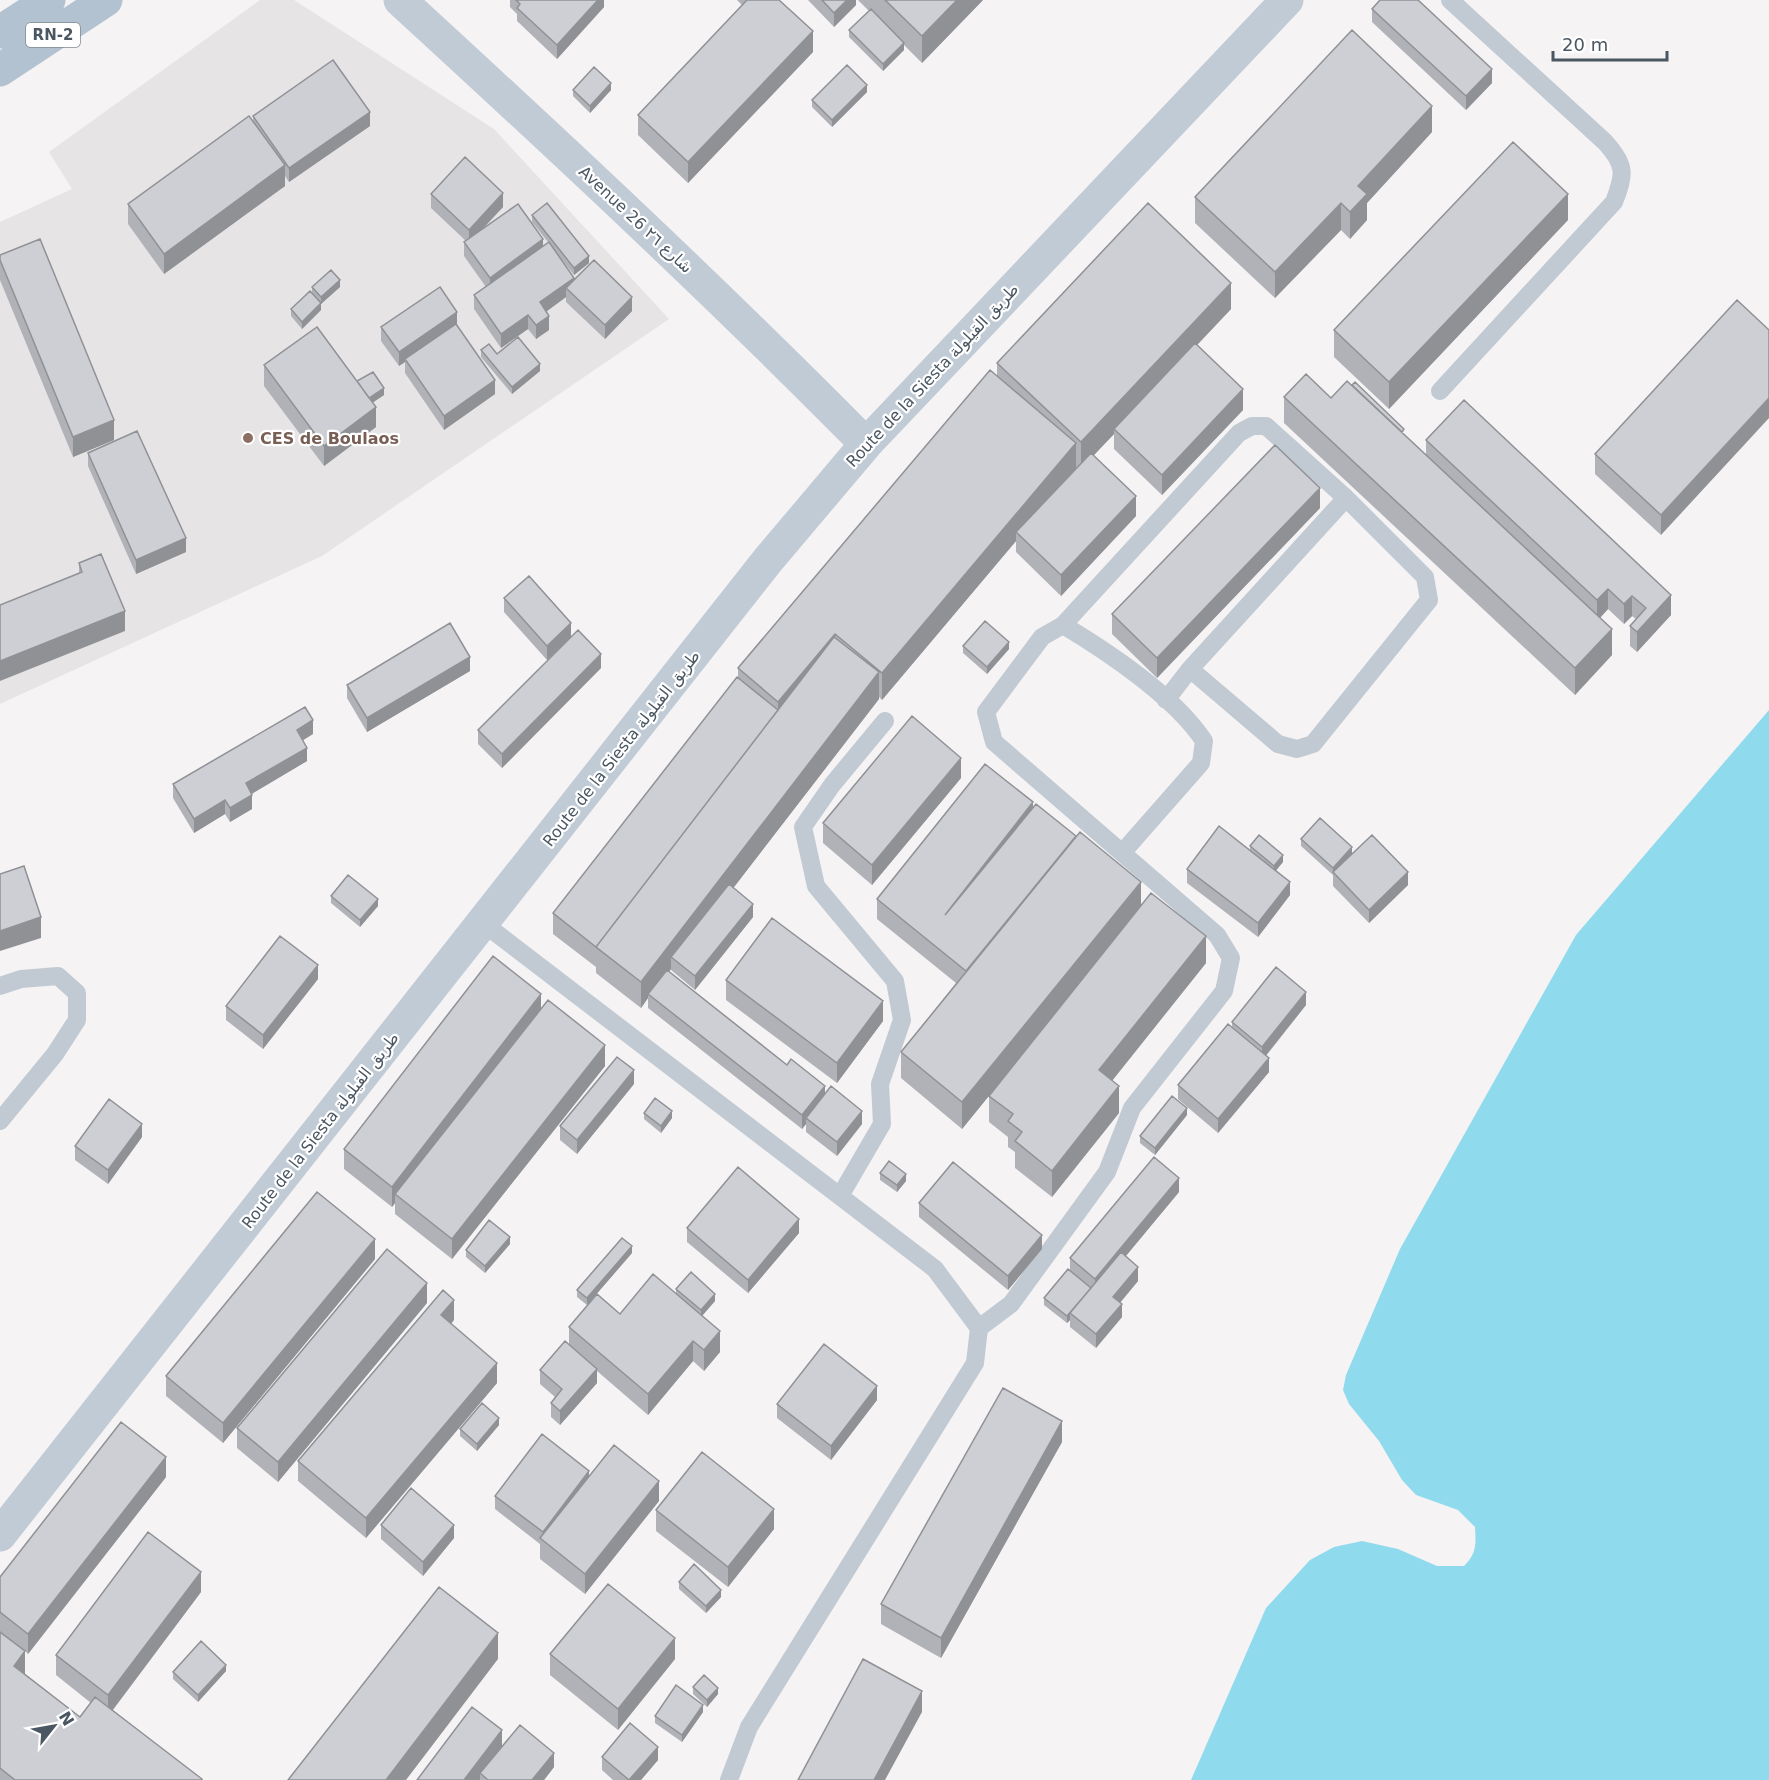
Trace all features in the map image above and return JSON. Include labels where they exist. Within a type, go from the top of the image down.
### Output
[{"type":"main road","name":"RN-2","points":[[0,32],[49,0]]},
{"type":"main road","name":"RN-2","points":[[0,70],[106,0]]},
{"type":"main road","name":"Avenue 26 شارع ٢٦","points":[[400,0],[613,196],[753,330],[866,444]]},
{"type":"main road","name":"Route de la Siesta طريق القيلولة","points":[[0,1535],[768,560],[866,444],[1287,0]]},
{"type":"lane","points":[[1440,391],[1614,202],[1624,177],[1618,156],[1605,142],[1450,0]]},
{"type":"lane","points":[[729,1780],[749,1727],[975,1364],[980,1328],[1011,1304],[1107,1172],[1132,1108],[1224,991],[1231,958],[1217,934],[994,742],[986,712],[1042,638],[1063,625],[1239,433],[1252,426],[1266,426],[1346,498],[1425,577],[1429,600],[1312,744],[1297,749],[1278,744],[1190,669]]},
{"type":"lane","points":[[1166,700],[1190,669],[1346,498]]},
{"type":"lane","points":[[1063,625],[1094,643],[1166,700],[1191,722],[1204,741],[1201,763],[1122,853]]},
{"type":"lane","points":[[840,1196],[882,1124],[880,1084],[902,1020],[895,981],[816,886],[803,827],[832,785],[885,721]]},
{"type":"lane","points":[[483,923],[935,1269],[980,1328]]},
{"type":"lane","points":[[0,986],[21,979],[58,976],[77,993],[77,1020],[56,1054],[0,1121]]},
{"type":"shaded area","name":"CES de Boulaos","points":[[260,0],[294,0],[494,129],[669,319],[322,556],[0,704],[0,222],[72,189],[49,152]]},
{"type":"water","points":[[1769,710],[1769,1780],[1191,1780],[1266,1608],[1310,1560],[1334,1547],[1362,1541],[1398,1549],[1437,1566],[1464,1566],[1471,1557],[1475,1543],[1475,1527],[1458,1510],[1416,1495],[1402,1480],[1379,1441],[1349,1404],[1343,1390],[1346,1375],[1400,1249],[1576,935]]},
{"type":"building","points":[[516,0],[598,0],[557,45],[517,8],[520,4]]},
{"type":"building","points":[[747,0],[779,0],[813,31],[688,162],[638,115]]},
{"type":"building","points":[[822,0],[847,0],[834,13]]},
{"type":"building","points":[[885,0],[957,0],[922,36]]},
{"type":"building","points":[[1380,0],[1418,0],[1492,69],[1466,96],[1372,9]]},
{"type":"building","points":[[871,9],[904,43],[883,64],[849,30]]},
{"type":"building","points":[[1352,30],[1432,106],[1358,186],[1367,194],[1350,212],[1341,203],[1275,272],[1195,197]]},
{"type":"building","points":[[333,60],[370,112],[289,168],[253,116]]},
{"type":"building","points":[[847,65],[867,85],[832,120],[812,100]]},
{"type":"building","points":[[594,67],[611,83],[590,106],[573,90]]},
{"type":"building","points":[[249,116],[285,165],[164,254],[128,204]]},
{"type":"building","points":[[1513,142],[1568,194],[1389,382],[1334,330]]},
{"type":"building","points":[[465,157],[503,193],[469,230],[431,194]]},
{"type":"building","points":[[547,203],[589,256],[574,268],[532,215]]},
{"type":"building","points":[[1148,203],[1231,283],[1081,442],[997,363]]},
{"type":"building","points":[[518,204],[543,239],[490,278],[464,242]]},
{"type":"building","points":[[40,239],[114,420],[73,437],[0,260],[0,255]]},
{"type":"building","points":[[549,242],[574,278],[540,302],[549,316],[536,325],[528,315],[501,334],[474,295]]},
{"type":"building","points":[[594,260],[632,297],[605,325],[566,288]]},
{"type":"building","points":[[331,270],[340,280],[321,297],[312,287]]},
{"type":"building","points":[[440,287],[457,312],[399,352],[381,327]]},
{"type":"building","points":[[310,291],[321,303],[302,322],[291,309]]},
{"type":"building","points":[[1737,300],[1769,330],[1769,398],[1661,515],[1595,454]]},
{"type":"building","points":[[456,324],[495,380],[444,416],[405,359]]},
{"type":"building","points":[[317,327],[376,407],[324,446],[264,365]]},
{"type":"building","points":[[518,337],[540,364],[512,387],[481,350],[489,344],[497,354]]},
{"type":"building","points":[[1195,343],[1243,389],[1162,475],[1114,429]]},
{"type":"building","points":[[990,370],[1076,443],[882,673],[835,634],[778,702],[738,668]]},
{"type":"building","points":[[373,372],[384,388],[369,398],[357,381]]},
{"type":"building","points":[[1306,374],[1331,398],[1347,381],[1612,629],[1575,668],[1284,397]]},
{"type":"building","points":[[1355,382],[1404,429],[1402,432],[1352,385]]},
{"type":"building","points":[[1464,400],[1671,595],[1637,632],[1630,626],[1646,608],[1632,596],[1624,604],[1608,589],[1597,600],[1426,440]]},
{"type":"building","points":[[137,431],[186,538],[136,560],[88,453]]},
{"type":"building","points":[[1275,445],[1320,488],[1157,658],[1112,614]]},
{"type":"building","points":[[1091,453],[1136,496],[1061,575],[1016,532]]},
{"type":"building","points":[[101,554],[125,611],[0,661],[0,605],[82,572],[79,563]]},
{"type":"building","points":[[529,576],[571,623],[547,646],[504,598]]},
{"type":"building","points":[[985,621],[1009,642],[987,667],[963,646]]},
{"type":"building","points":[[450,623],[470,657],[367,718],[347,685]]},
{"type":"building","points":[[578,630],[601,654],[502,754],[478,730]]},
{"type":"building","points":[[834,637],[879,672],[641,982],[596,947]]},
{"type":"building","points":[[737,677],[778,710],[596,947],[553,913]]},
{"type":"building","points":[[305,707],[313,720],[297,730],[307,748],[246,783],[252,795],[230,808],[225,800],[194,819],[173,784]]},
{"type":"building","points":[[912,716],[961,758],[872,865],[823,823]]},
{"type":"building","points":[[985,764],[1033,802],[945,915],[1036,804],[1076,836],[966,971],[877,899]]},
{"type":"building","points":[[1320,818],[1352,847],[1333,868],[1301,839]]},
{"type":"building","points":[[1219,826],[1290,882],[1258,923],[1187,869]]},
{"type":"building","points":[[1080,832],[1141,882],[962,1102],[901,1052]]},
{"type":"building","points":[[1259,835],[1283,855],[1274,866],[1250,846]]},
{"type":"building","points":[[1372,835],[1408,872],[1369,910],[1333,872]]},
{"type":"building","points":[[24,866],[41,917],[0,931],[0,874]]},
{"type":"building","points":[[348,875],[378,899],[360,920],[331,896]]},
{"type":"building","points":[[729,884],[753,904],[695,976],[671,957]]},
{"type":"building","points":[[1151,893],[1206,936],[1099,1070],[1119,1086],[1052,1171],[1015,1141],[1022,1132],[1008,1121],[1013,1114],[989,1096]]},
{"type":"building","points":[[772,918],[883,1001],[837,1063],[726,980]]},
{"type":"building","points":[[280,936],[318,965],[263,1035],[226,1006]]},
{"type":"building","points":[[493,956],[541,994],[392,1187],[344,1149]]},
{"type":"building","points":[[1276,967],[1306,992],[1262,1047],[1232,1022]]},
{"type":"building","points":[[667,970],[787,1065],[791,1059],[825,1086],[802,1115],[648,994]]},
{"type":"building","points":[[548,1000],[605,1045],[452,1239],[395,1194]]},
{"type":"building","points":[[1228,1024],[1269,1058],[1218,1119],[1178,1085]]},
{"type":"building","points":[[617,1057],[634,1070],[577,1140],[560,1126]]},
{"type":"building","points":[[831,1086],[862,1111],[837,1142],[806,1118]]},
{"type":"building","points":[[1172,1096],[1187,1108],[1155,1148],[1140,1136]]},
{"type":"building","points":[[655,1098],[672,1111],[661,1126],[644,1113]]},
{"type":"building","points":[[109,1099],[142,1124],[108,1170],[75,1146]]},
{"type":"building","points":[[1154,1157],[1179,1178],[1095,1279],[1070,1258]]},
{"type":"building","points":[[889,1161],[906,1174],[897,1185],[880,1173]]},
{"type":"building","points":[[953,1162],[1042,1235],[1008,1276],[919,1203]]},
{"type":"building","points":[[738,1167],[799,1219],[748,1280],[687,1228]]},
{"type":"building","points":[[317,1192],[375,1239],[223,1423],[166,1376]]},
{"type":"building","points":[[489,1220],[510,1237],[485,1266],[466,1250]]},
{"type":"building","points":[[622,1238],[632,1246],[587,1298],[577,1290]]},
{"type":"building","points":[[387,1249],[427,1283],[278,1462],[237,1428]]},
{"type":"building","points":[[1121,1252],[1138,1267],[1113,1297],[1122,1304],[1096,1334],[1070,1313]]},
{"type":"building","points":[[1068,1269],[1091,1288],[1067,1316],[1044,1298]]},
{"type":"building","points":[[691,1272],[715,1294],[701,1310],[676,1289]]},
{"type":"building","points":[[653,1274],[720,1331],[704,1350],[693,1341],[648,1394],[569,1327],[597,1294],[620,1314]]},
{"type":"building","points":[[443,1290],[454,1300],[441,1315],[497,1363],[366,1518],[298,1461]]},
{"type":"building","points":[[565,1341],[597,1369],[560,1411],[551,1403],[562,1389],[540,1370]]},
{"type":"building","points":[[824,1344],[877,1386],[831,1446],[777,1404]]},
{"type":"building","points":[[1003,1388],[1062,1421],[941,1638],[881,1604]]},
{"type":"building","points":[[482,1403],[499,1418],[477,1444],[460,1429]]},
{"type":"building","points":[[121,1422],[166,1457],[28,1634],[0,1612],[0,1577]]},
{"type":"building","points":[[542,1434],[589,1471],[543,1532],[495,1496]]},
{"type":"building","points":[[614,1445],[659,1481],[585,1574],[540,1538]]},
{"type":"building","points":[[702,1452],[774,1509],[728,1567],[656,1510]]},
{"type":"building","points":[[411,1488],[454,1525],[423,1562],[381,1525]]},
{"type":"building","points":[[148,1532],[201,1572],[108,1695],[56,1655]]},
{"type":"building","points":[[694,1564],[721,1590],[706,1606],[679,1582]]},
{"type":"building","points":[[608,1584],[675,1638],[618,1709],[550,1654]]},
{"type":"building","points":[[439,1587],[498,1633],[386,1780],[288,1780]]},
{"type":"building","points":[[0,1632],[25,1651],[14,1666],[80,1717],[95,1697],[202,1780],[15,1780],[0,1768]]},
{"type":"building","points":[[201,1641],[226,1665],[198,1695],[173,1672]]},
{"type":"building","points":[[863,1659],[922,1691],[874,1780],[798,1780]]},
{"type":"building","points":[[704,1675],[718,1688],[707,1700],[693,1687]]},
{"type":"building","points":[[676,1685],[703,1705],[682,1735],[655,1716]]},
{"type":"building","points":[[472,1707],[502,1730],[464,1780],[417,1780]]},
{"type":"building","points":[[630,1723],[658,1747],[629,1780],[602,1757]]},
{"type":"building","points":[[520,1725],[554,1753],[532,1780],[488,1780],[480,1773]]},
{"type":"place","name":"CES de Boulaos","points":[[248,438]]}]
